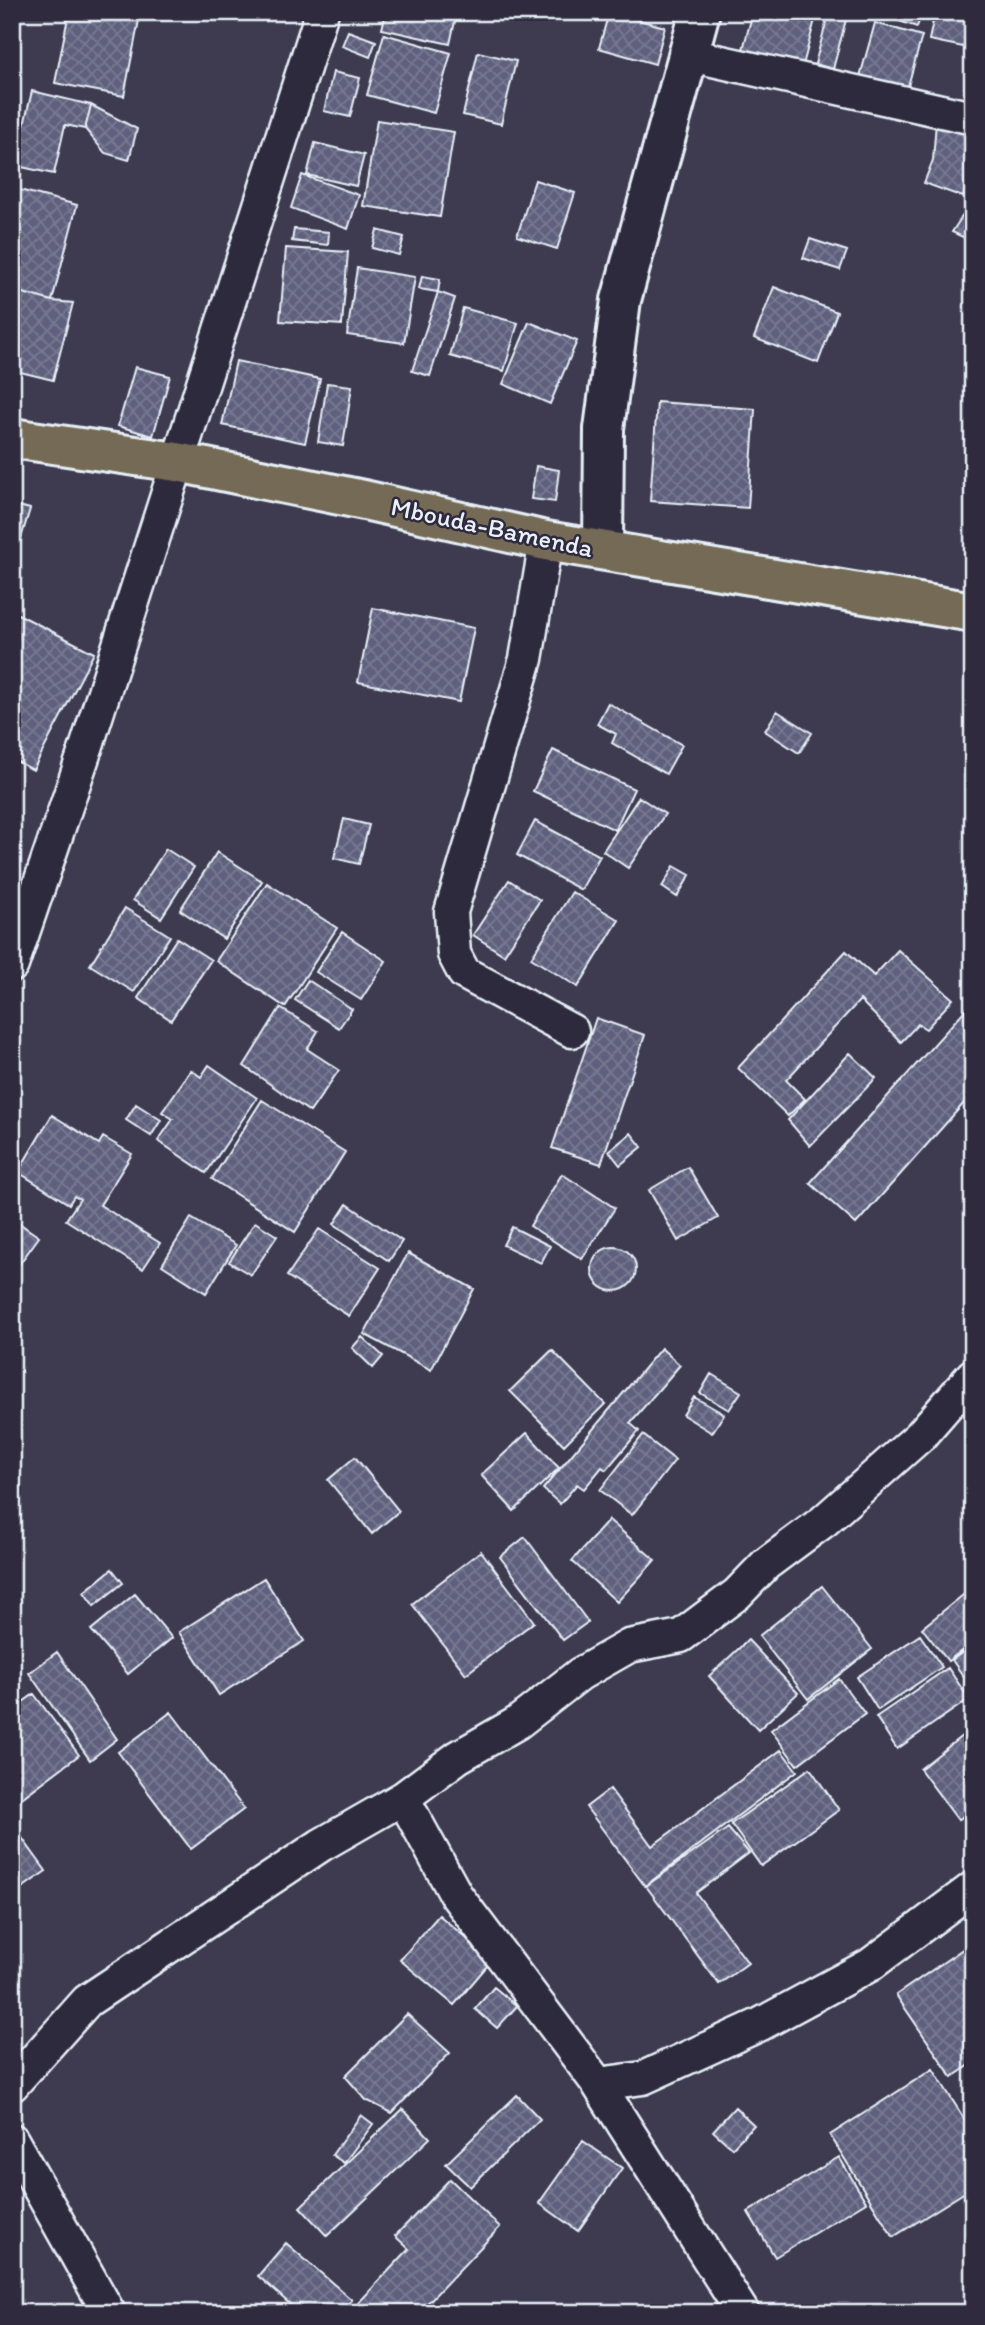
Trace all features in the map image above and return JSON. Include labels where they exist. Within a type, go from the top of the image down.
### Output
[{"type":"highway","name":"Mbouda-Bamenda","points":[[12,438],[177,462],[546,541],[973,612]]},
{"type":"street","points":[[12,965],[87,745],[322,12]]},
{"type":"street","points":[[603,550],[604,429],[621,300],[700,12]]},
{"type":"street","points":[[690,55],[973,118]]},
{"type":"street","points":[[546,541],[526,659],[452,912],[453,954],[464,973],[572,1031]]},
{"type":"street","points":[[12,2085],[87,2001],[321,1845],[403,1798],[458,1757],[517,1723],[580,1674],[629,1646],[681,1636],[737,1594],[766,1564],[824,1521],[920,1436],[973,1375]]},
{"type":"street","points":[[403,1798],[456,1895],[598,2084],[743,2313]]},
{"type":"street","points":[[598,2084],[643,2078],[761,2024],[870,1965],[973,1888]]},
{"type":"street","points":[[12,2140],[109,2313]]},
{"type":"building","points":[[69,12],[98,12],[139,20],[124,96],[55,83]]},
{"type":"building","points":[[386,12],[457,12],[450,44],[382,29]]},
{"type":"building","points":[[609,12],[665,27],[655,64],[599,48]]},
{"type":"building","points":[[753,12],[817,12],[802,69],[742,53]]},
{"type":"building","points":[[829,12],[848,12],[833,69],[815,64]]},
{"type":"building","points":[[872,12],[922,12],[917,27]]},
{"type":"building","points":[[935,12],[973,18],[973,49],[929,40]]},
{"type":"building","points":[[875,23],[922,36],[906,93],[859,80]]},
{"type":"building","points":[[348,31],[376,41],[370,57],[342,46]]},
{"type":"building","points":[[384,34],[451,53],[434,113],[367,95]]},
{"type":"building","points":[[478,52],[516,61],[501,124],[463,115]]},
{"type":"building","points":[[333,72],[360,78],[350,117],[324,111]]},
{"type":"building","points":[[32,91],[91,105],[85,129],[65,125],[54,174],[12,165],[14,119],[24,125]]},
{"type":"building","points":[[91,105],[137,129],[129,160],[105,153],[85,129]]},
{"type":"building","points":[[377,120],[454,132],[440,217],[363,206]]},
{"type":"building","points":[[936,122],[973,136],[973,172],[963,197],[924,183],[933,160]]},
{"type":"building","points":[[315,143],[364,155],[356,186],[307,175]]},
{"type":"building","points":[[302,175],[359,195],[348,229],[291,208]]},
{"type":"building","points":[[535,180],[575,193],[557,249],[517,236]]},
{"type":"building","points":[[12,188],[77,205],[52,301],[12,290]]},
{"type":"building","points":[[963,215],[973,221],[965,238],[952,232]]},
{"type":"building","points":[[294,229],[329,232],[328,245],[292,241]]},
{"type":"building","points":[[377,230],[404,237],[399,255],[372,248]]},
{"type":"building","points":[[810,239],[847,251],[840,270],[803,258]]},
{"type":"building","points":[[286,248],[348,252],[342,325],[280,321]]},
{"type":"building","points":[[357,268],[415,277],[404,343],[347,335]]},
{"type":"building","points":[[422,276],[440,279],[438,292],[419,289]]},
{"type":"building","points":[[774,287],[837,312],[818,363],[754,338]]},
{"type":"building","points":[[12,290],[52,301],[73,303],[53,380],[12,370]]},
{"type":"building","points":[[438,292],[455,298],[430,376],[412,371]]},
{"type":"building","points":[[463,308],[518,323],[504,371],[450,356]]},
{"type":"building","points":[[529,322],[577,341],[550,404],[503,384]]},
{"type":"building","points":[[236,361],[320,379],[305,443],[222,425]]},
{"type":"building","points":[[135,367],[170,376],[153,436],[118,426]]},
{"type":"building","points":[[327,383],[352,386],[343,446],[318,442]]},
{"type":"building","points":[[657,402],[755,409],[748,508],[650,501]]},
{"type":"building","points":[[536,466],[559,470],[555,502],[531,499]]},
{"type":"building","points":[[12,504],[30,509],[15,558],[12,557]]},
{"type":"building","points":[[373,608],[474,628],[459,702],[358,682]]},
{"type":"building","points":[[12,611],[94,653],[33,770],[12,759]]},
{"type":"building","points":[[608,703],[682,745],[666,774],[612,743],[616,734],[597,724]]},
{"type":"building","points":[[777,711],[812,733],[799,753],[765,731]]},
{"type":"building","points":[[553,750],[634,789],[615,830],[533,791]]},
{"type":"building","points":[[639,797],[665,814],[628,868],[603,851]]},
{"type":"building","points":[[344,819],[369,825],[359,864],[334,858]]},
{"type":"building","points":[[535,821],[600,856],[581,890],[517,855]]},
{"type":"building","points":[[166,849],[194,867],[161,918],[133,900]]},
{"type":"building","points":[[217,852],[262,881],[224,939],[180,910]]},
{"type":"building","points":[[674,866],[690,875],[677,897],[662,887]]},
{"type":"building","points":[[509,880],[540,900],[504,955],[473,935]]},
{"type":"building","points":[[267,883],[337,928],[285,1007],[216,961]]},
{"type":"building","points":[[572,892],[619,920],[578,987],[531,958]]},
{"type":"building","points":[[125,908],[170,936],[134,992],[90,965]]},
{"type":"building","points":[[342,932],[386,961],[361,1000],[316,972]]},
{"type":"building","points":[[177,938],[211,960],[171,1020],[138,998]]},
{"type":"building","points":[[898,950],[953,999],[926,1029],[918,1024],[901,1042],[860,1000],[786,1080],[805,1099],[788,1116],[738,1068],[846,951],[874,976]]},
{"type":"building","points":[[308,980],[352,1009],[339,1028],[295,1000]]},
{"type":"building","points":[[973,1001],[973,1093],[856,1224],[810,1183]]},
{"type":"building","points":[[280,1008],[318,1031],[307,1049],[339,1070],[310,1112],[244,1066]]},
{"type":"building","points":[[596,1018],[645,1035],[601,1164],[552,1148]]},
{"type":"building","points":[[850,1053],[876,1078],[810,1146],[788,1120]]},
{"type":"building","points":[[209,1065],[257,1098],[206,1173],[158,1141],[173,1119],[162,1112],[191,1070],[201,1077]]},
{"type":"building","points":[[262,1100],[345,1152],[295,1232],[212,1179]]},
{"type":"building","points":[[136,1104],[161,1120],[151,1136],[126,1120]]},
{"type":"building","points":[[52,1115],[99,1144],[103,1137],[132,1154],[100,1205],[160,1243],[143,1269],[66,1220],[80,1199],[74,1196],[69,1204],[18,1172]]},
{"type":"building","points":[[631,1133],[642,1147],[620,1165],[609,1151]]},
{"type":"building","points":[[688,1167],[718,1218],[678,1241],[649,1190]]},
{"type":"building","points":[[562,1174],[615,1208],[582,1259],[530,1226]]},
{"type":"building","points":[[347,1204],[402,1241],[389,1261],[334,1224]]},
{"type":"building","points":[[12,1218],[39,1237],[12,1274]]},
{"type":"building","points":[[191,1218],[236,1245],[206,1293],[162,1265]]},
{"type":"building","points":[[255,1222],[277,1236],[251,1275],[229,1262]]},
{"type":"building","points":[[512,1227],[550,1246],[541,1263],[503,1245]]},
{"type":"building","points":[[319,1229],[380,1268],[349,1316],[287,1276]]},
{"type":"building","points":[[614,1247],[630,1253],[636,1269],[630,1285],[614,1291],[598,1285],[592,1269],[598,1253]]},
{"type":"building","points":[[408,1253],[474,1289],[431,1370],[364,1334]]},
{"type":"building","points":[[362,1337],[383,1356],[373,1368],[352,1348]]},
{"type":"building","points":[[661,1348],[680,1365],[630,1423],[639,1431],[606,1470],[602,1467],[584,1489],[577,1484],[560,1504],[543,1489]]},
{"type":"building","points":[[552,1350],[605,1404],[564,1445],[510,1391]]},
{"type":"building","points":[[711,1374],[741,1392],[729,1410],[700,1393]]},
{"type":"building","points":[[694,1397],[724,1414],[712,1433],[683,1415]]},
{"type":"building","points":[[527,1433],[559,1468],[514,1511],[481,1475]]},
{"type":"building","points":[[643,1435],[675,1460],[632,1515],[600,1490]]},
{"type":"building","points":[[355,1457],[399,1511],[372,1534],[328,1480]]},
{"type":"building","points":[[609,1520],[655,1560],[617,1602],[572,1561]]},
{"type":"building","points":[[525,1537],[588,1622],[563,1640],[500,1557]]},
{"type":"building","points":[[481,1551],[534,1622],[466,1674],[412,1604]]},
{"type":"building","points":[[112,1569],[123,1583],[94,1606],[84,1592]]},
{"type":"building","points":[[264,1578],[304,1641],[219,1695],[179,1632]]},
{"type":"building","points":[[822,1586],[872,1649],[808,1699],[759,1636]]},
{"type":"building","points":[[973,1587],[973,1642],[948,1661],[922,1628]]},
{"type":"building","points":[[135,1594],[172,1638],[128,1674],[91,1630]]},
{"type":"building","points":[[920,1635],[942,1667],[878,1710],[857,1677]]},
{"type":"building","points":[[748,1640],[798,1693],[758,1730],[709,1676]]},
{"type":"building","points":[[973,1645],[973,1690],[952,1660]]},
{"type":"building","points":[[57,1652],[117,1739],[90,1760],[29,1673]]},
{"type":"building","points":[[948,1668],[969,1699],[897,1749],[876,1717]]},
{"type":"building","points":[[839,1679],[865,1714],[797,1765],[771,1730]]},
{"type":"building","points":[[34,1694],[79,1755],[19,1800],[12,1791],[12,1710]]},
{"type":"building","points":[[171,1712],[244,1809],[191,1849],[118,1752]]},
{"type":"building","points":[[972,1728],[973,1809],[958,1820],[920,1769]]},
{"type":"building","points":[[781,1750],[797,1771],[645,1886],[586,1807],[610,1789],[652,1846]]},
{"type":"building","points":[[810,1768],[839,1810],[761,1866],[731,1824]]},
{"type":"building","points":[[12,1824],[46,1871],[12,1895]]},
{"type":"building","points":[[728,1828],[749,1853],[696,1893],[748,1963],[719,1984],[646,1886]]},
{"type":"building","points":[[439,1915],[492,1960],[454,2005],[400,1960]]},
{"type":"building","points":[[973,1942],[973,2063],[952,2077],[896,1995]]},
{"type":"building","points":[[494,1987],[517,2006],[497,2028],[475,2009]]},
{"type":"building","points":[[407,2014],[450,2053],[392,2113],[366,2100],[345,2076]]},
{"type":"building","points":[[933,2069],[973,2133],[973,2187],[893,2237],[830,2135]]},
{"type":"building","points":[[517,2095],[540,2119],[470,2187],[446,2164]]},
{"type":"building","points":[[735,2107],[754,2125],[732,2148],[713,2131]]},
{"type":"building","points":[[403,2109],[430,2138],[327,2236],[300,2207]]},
{"type":"building","points":[[361,2115],[373,2124],[344,2163],[332,2155]]},
{"type":"building","points":[[583,2141],[622,2168],[578,2231],[539,2203]]},
{"type":"building","points":[[839,2157],[866,2202],[775,2257],[748,2212]]},
{"type":"building","points":[[450,2179],[500,2227],[418,2313],[349,2313],[409,2249],[395,2236]]},
{"type":"building","points":[[286,2243],[352,2300],[340,2313],[300,2313],[258,2276]]}]
